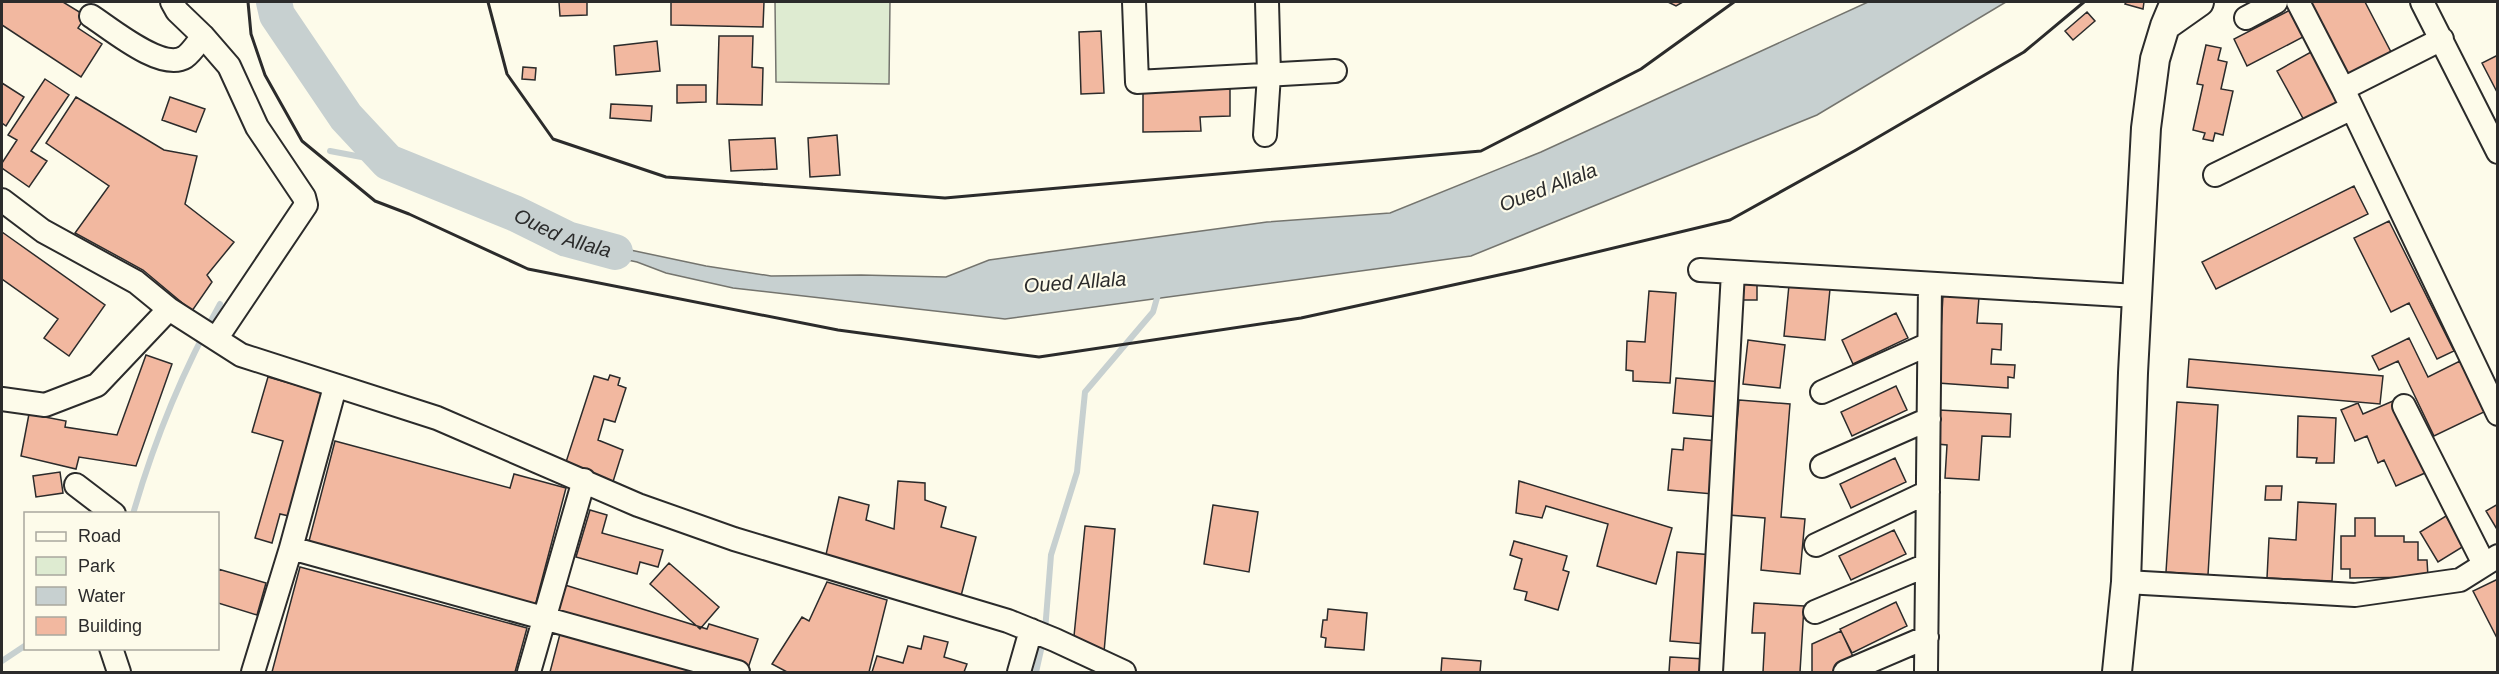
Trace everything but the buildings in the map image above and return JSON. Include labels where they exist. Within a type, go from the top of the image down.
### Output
[{"type":"main road","points":[[2117,672],[2126,582],[2137,296],[2149,92],[2155,59],[2170,14],[2199,2]]},
{"type":"street","points":[[172,2],[177,11],[229,66],[257,127],[304,197],[306,206],[207,333]]},
{"type":"street","points":[[1134,2],[1137,82],[1335,71]]},
{"type":"street","points":[[1265,135],[1269,75],[1267,2]]},
{"type":"street","points":[[2246,18],[2276,2]]},
{"type":"street","points":[[2298,2],[2348,99],[2498,414]]},
{"type":"street","points":[[2422,2],[2498,152]]},
{"type":"street","points":[[91,15],[155,57],[171,61],[184,57],[203,36]]},
{"type":"street","points":[[2215,175],[2348,99],[2442,39]]},
{"type":"street","points":[[2,200],[42,231],[136,282],[170,309],[241,355],[437,418],[638,505],[734,539],[1041,634],[1124,672]]},
{"type":"street","points":[[1700,270],[2137,296]]},
{"type":"street","points":[[1711,672],[1733,272]]},
{"type":"street","points":[[1926,672],[1930,285]]},
{"type":"street","points":[[2,399],[45,405],[97,385],[170,309]]},
{"type":"street","points":[[1822,392],[1929,345]]},
{"type":"street","points":[[253,672],[291,548],[335,387]]},
{"type":"street","points":[[2126,582],[2355,595],[2460,580],[2491,560],[2404,406]]},
{"type":"street","points":[[1822,466],[1929,419]]},
{"type":"street","points":[[529,672],[584,480]]},
{"type":"street","points":[[76,485],[113,512]]},
{"type":"street","points":[[1816,545],[1928,492]]},
{"type":"street","points":[[291,548],[738,672]]},
{"type":"street","points":[[1815,612],[1927,566]]},
{"type":"street","points":[[1019,672],[1041,634]]},
{"type":"street","points":[[1845,672],[1927,637]]},
{"type":"street","points":[[112,650],[119,672]]},
{"type":"green space","points":[[775,2],[890,2],[889,84],[776,82]]},
{"type":"water","points":[[1868,2],[2006,2],[1817,115],[1471,256],[1005,319],[733,288],[666,273],[637,262],[585,251],[567,239],[771,276],[946,277],[989,260],[1267,222],[1390,213],[1541,152]]},
{"type":"waterway","name":"Oued Allala","points":[[274,2],[277,15],[346,117],[388,162],[514,213],[567,239],[615,252]]},
{"type":"waterway","points":[[330,151],[388,162]]},
{"type":"waterway","points":[[1045,631],[1051,555],[1077,472],[1085,392],[1153,312],[1159,291]]},
{"type":"waterway","points":[[134,512],[170,406],[220,304]]},
{"type":"waterway","points":[[1036,672],[1043,641]]},
{"type":"waterway","points":[[2,661],[24,646]]},
{"type":"wall","points":[[248,2],[251,34],[265,75],[302,141],[375,201],[409,214],[528,269],[838,330],[1039,357],[1301,318],[1522,270],[1730,220],[2024,52],[2084,2]]},
{"type":"wall","points":[[488,2],[507,74],[553,139],[666,177],[945,198],[1481,151],[1641,69],[1734,2]]}]
